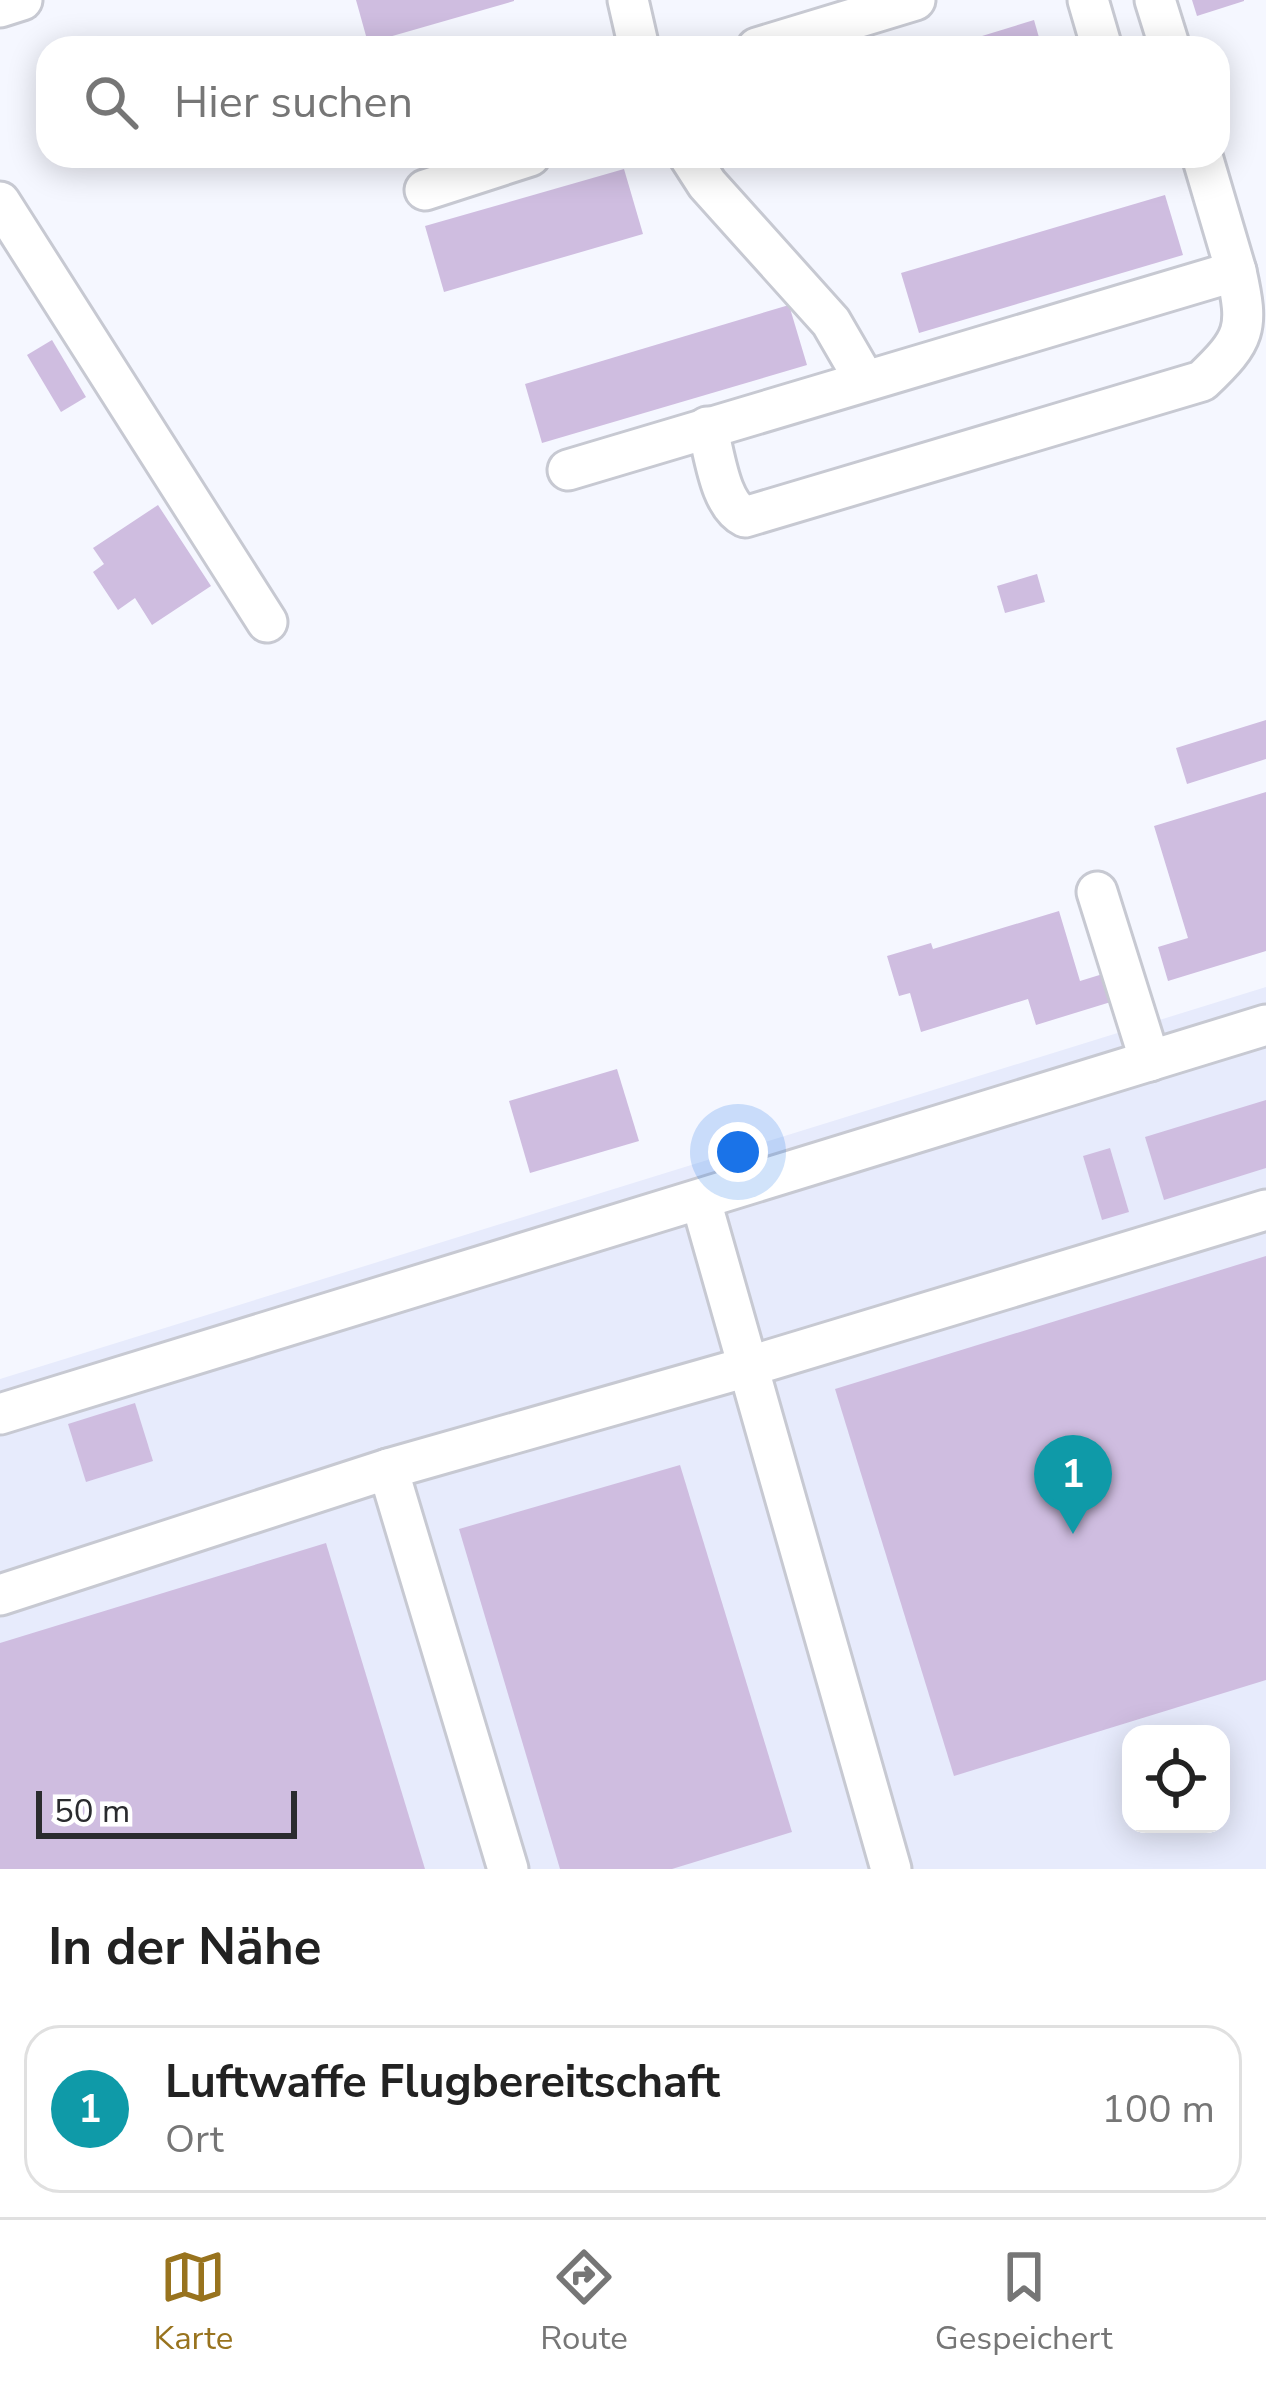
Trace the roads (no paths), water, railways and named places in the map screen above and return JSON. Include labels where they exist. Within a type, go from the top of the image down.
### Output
[{"type":"lane","points":[[0,7],[22,0]]},
{"type":"lane","points":[[628,0],[636,36]]},
{"type":"lane","points":[[796,36],[914,0]]},
{"type":"lane","points":[[1088,0],[1098,36]]},
{"type":"lane","points":[[1155,0],[1166,36]]},
{"type":"lane","points":[[425,190],[493,168]]},
{"type":"lane","points":[[697,168],[832,322],[864,379]]},
{"type":"lane","points":[[707,428],[728,500],[745,518],[1202,380],[1242,336],[1246,312],[1206,168]]},
{"type":"lane","points":[[0,202],[267,622]]},
{"type":"lane","points":[[568,470],[1237,271]]},
{"type":"lane","points":[[1097,892],[1150,1061]]},
{"type":"lane","points":[[0,1414],[1266,1024]]},
{"type":"lane","points":[[701,1201],[891,1869]]},
{"type":"lane","points":[[0,1595],[388,1469],[747,1367],[1266,1210]]},
{"type":"lane","points":[[388,1469],[508,1869]]},
{"type":"place","name":"Luftwaffe Flugbereitschaft","points":[[1073,1534]]}]
